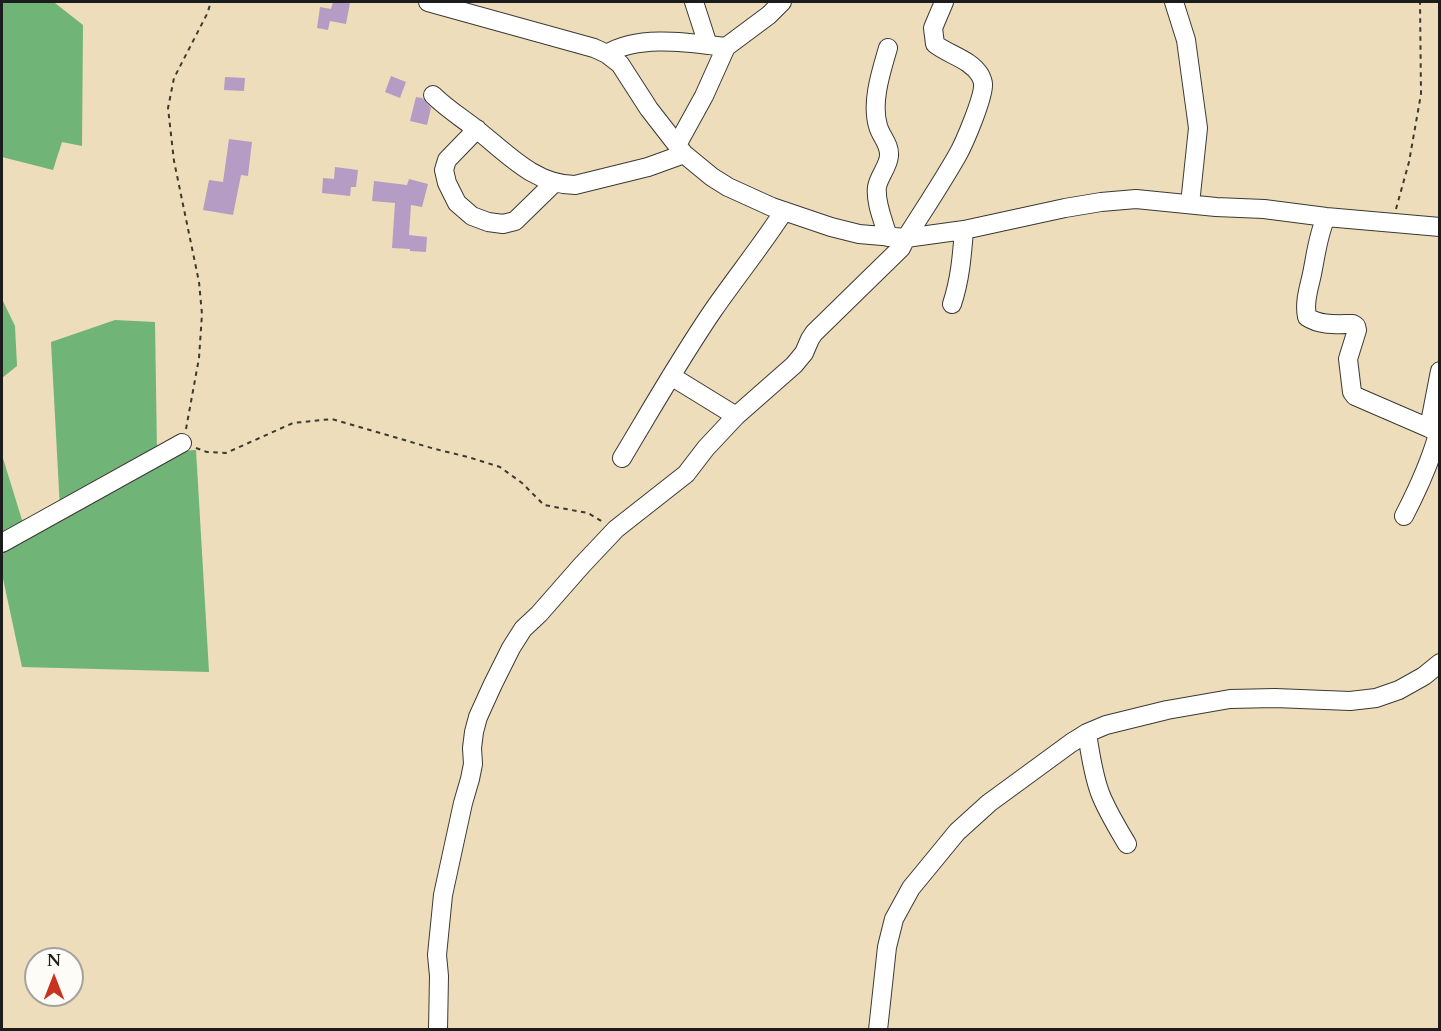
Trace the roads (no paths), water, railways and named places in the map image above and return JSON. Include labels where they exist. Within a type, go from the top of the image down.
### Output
[{"type":"street","points":[[428,2],[594,48],[607,54],[620,64],[649,109],[681,149],[712,177],[728,187],[784,211],[859,234],[897,238],[964,230],[1065,208],[1136,199],[1440,227]]},
{"type":"street","points":[[694,2],[708,45]]},
{"type":"street","points":[[433,95],[512,159],[528,170],[555,182],[575,185],[648,167],[681,149],[726,47],[769,15],[782,2]]},
{"type":"street","points":[[897,238],[957,156],[982,94],[983,84],[978,72],[935,44],[933,28],[944,2]]},
{"type":"street","points":[[1174,2],[1186,40],[1198,128],[1190,204]]},
{"type":"street","points":[[607,54],[614,50],[649,42],[680,42],[726,47]]},
{"type":"street","points":[[438,1029],[437,955],[443,895],[473,764],[474,732],[478,717],[493,684],[523,629],[616,529],[686,474],[706,448],[736,416],[794,365],[814,333],[901,248],[877,196],[880,179],[889,155],[886,140],[876,117],[877,93],[888,48]]},
{"type":"street","points":[[477,129],[447,160],[444,170],[447,183],[457,203],[472,216],[488,222],[503,224],[515,221],[555,182]]},
{"type":"street","points":[[622,458],[714,309],[765,241],[784,211]]},
{"type":"street","points":[[1326,217],[1318,241],[1308,294],[1307,317],[1325,324],[1353,324],[1356,327],[1348,359],[1352,392],[1355,396],[1436,432]]},
{"type":"street","points":[[952,304],[961,272],[964,230]]},
{"type":"street","points":[[1404,516],[1433,454],[1440,371]]},
{"type":"street","points":[[671,376],[736,416]]},
{"type":"street","points":[[2,543],[182,443]]},
{"type":"street","points":[[878,1029],[887,947],[894,919],[911,888],[957,832],[989,803],[1087,733],[1106,725],[1167,710],[1230,699],[1350,701],[1376,698],[1399,690],[1424,676],[1440,663]]},
{"type":"street","points":[[1087,733],[1091,762],[1100,792],[1127,844]]}]
